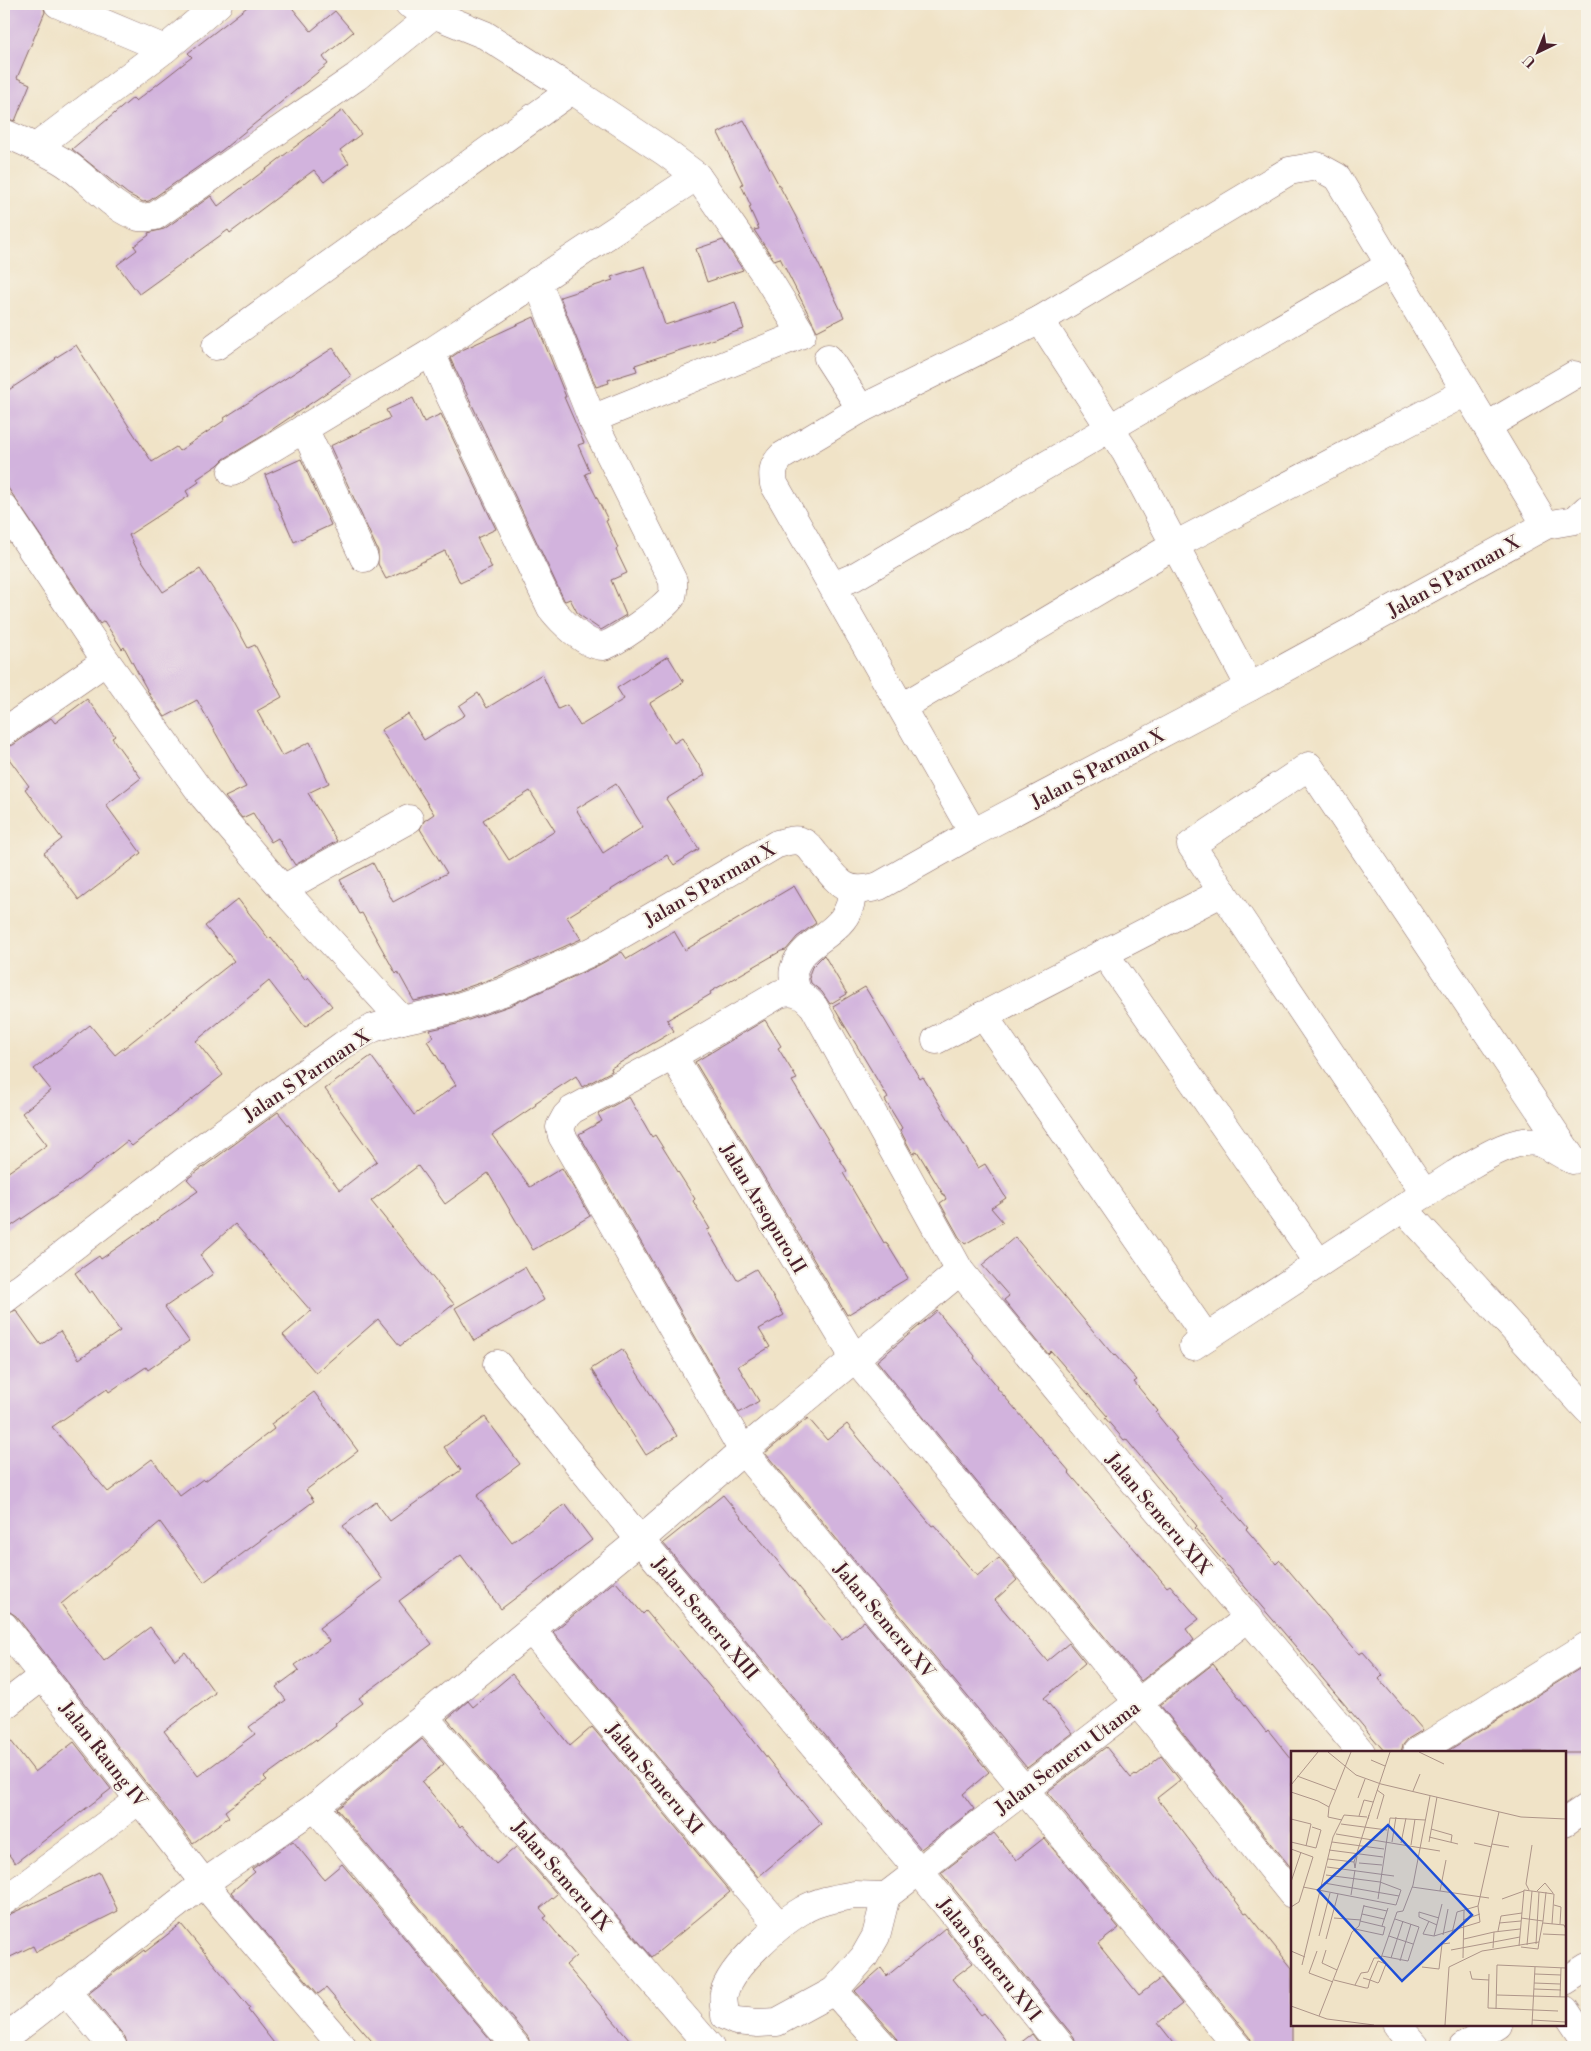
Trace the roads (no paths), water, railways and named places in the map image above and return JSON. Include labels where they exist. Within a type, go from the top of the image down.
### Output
[{"type":"street","points":[[58,4],[165,49]]},
{"type":"street","points":[[36,147],[165,49],[218,4]]},
{"type":"street","points":[[409,4],[485,35],[572,90],[665,152],[697,176],[767,277],[802,334],[592,420]]},
{"type":"street","points":[[4,132],[65,163],[129,213],[141,218],[154,216],[356,77],[434,14]]},
{"type":"street","points":[[216,346],[572,90]]},
{"type":"street","points":[[974,833],[774,484],[772,471],[776,462],[782,456],[861,409],[1040,320],[1289,170],[1317,166],[1337,177],[1546,525]]},
{"type":"street","points":[[232,472],[431,352],[697,176]]},
{"type":"street","points":[[833,586],[854,577],[1390,265]]},
{"type":"street","points":[[431,352],[449,394],[551,608],[562,622],[592,642],[602,646],[612,643],[662,608],[672,598],[674,588],[592,420],[537,281]]},
{"type":"street","points":[[1040,320],[1111,428],[1250,687]]},
{"type":"street","points":[[828,358],[861,409]]},
{"type":"street","points":[[1487,426],[1574,375]]},
{"type":"street","points":[[902,708],[1175,545],[1466,392]]},
{"type":"street","points":[[304,428],[364,558]]},
{"type":"street","points":[[4,508],[106,661],[204,797],[402,1020]]},
{"type":"street","name":"Jalan S Parman X","points":[[4,1300],[195,1153],[343,1045],[373,1028],[452,1010],[504,992],[593,951],[777,844],[788,840],[801,841],[842,885],[852,889],[865,890],[879,886],[974,833],[1250,687],[1546,525],[1575,520],[1587,509]]},
{"type":"street","points":[[4,732],[106,661]]},
{"type":"street","points":[[1580,1165],[1309,766],[1191,845],[1223,892],[1414,1201],[1587,1409]]},
{"type":"street","points":[[284,889],[408,819]]},
{"type":"street","points":[[797,992],[793,977],[794,968],[810,948],[832,931],[846,916],[852,901],[852,889]]},
{"type":"street","points":[[936,1040],[1223,892]]},
{"type":"street","points":[[1104,953],[1319,1263]]},
{"type":"street","name":"Jalan Semeru XV","points":[[797,992],[779,994],[673,1056],[572,1110],[561,1122],[560,1132],[743,1451],[1026,1789],[1238,2047]]},
{"type":"street","name":"Jalan Semeru XIX","points":[[797,992],[814,1006],[960,1271],[1360,1751]]},
{"type":"street","points":[[983,1015],[1199,1341],[1455,1174],[1519,1142],[1537,1142],[1580,1165]]},
{"type":"street","name":"Jalan Arsopuro.II","points":[[673,1056],[855,1359],[1138,1702],[1291,1893]]},
{"type":"street","points":[[4,2039],[204,1882],[315,1807],[640,1540],[743,1451],[960,1271]]},
{"type":"street","name":"Jalan Semeru XIII","points":[[497,1364],[640,1540],[918,1870]]},
{"type":"street","name":"Jalan Semeru Utama","points":[[886,1896],[1248,1618]]},
{"type":"street","name":"Jalan Raung IV","points":[[4,1626],[204,1882],[343,2047]]},
{"type":"street","name":"Jalan Semeru XI","points":[[531,1630],[780,1926]]},
{"type":"street","points":[[1419,1751],[1587,1646]]},
{"type":"street","points":[[4,1706],[43,1676]]},
{"type":"street","name":"Jalan Semeru IX","points":[[425,1718],[696,2043]]},
{"type":"street","points":[[4,1901],[139,1800]]},
{"type":"street","points":[[315,1807],[516,2047]]},
{"type":"street","points":[[1566,1821],[1587,1807]]},
{"type":"street","name":"Jalan Semeru XVI","points":[[918,1870],[1062,2047]]},
{"type":"street","points":[[696,2043],[725,2016],[724,1994],[732,1976],[780,1926],[804,1909],[825,1901],[854,1895],[886,1896],[876,1936],[864,1957],[834,1991],[777,2022],[736,2021],[725,2016]]},
{"type":"street","points":[[1566,1980],[1587,1967]]},
{"type":"street","points":[[65,1990],[113,2047]]},
{"type":"street","points":[[834,1991],[884,2047]]},
{"type":"street","points":[[1566,2012],[1587,2043]]},
{"type":"street","points":[[1398,2026],[1416,2047]]},
{"type":"street","points":[[1463,2047],[1496,2026]]}]
